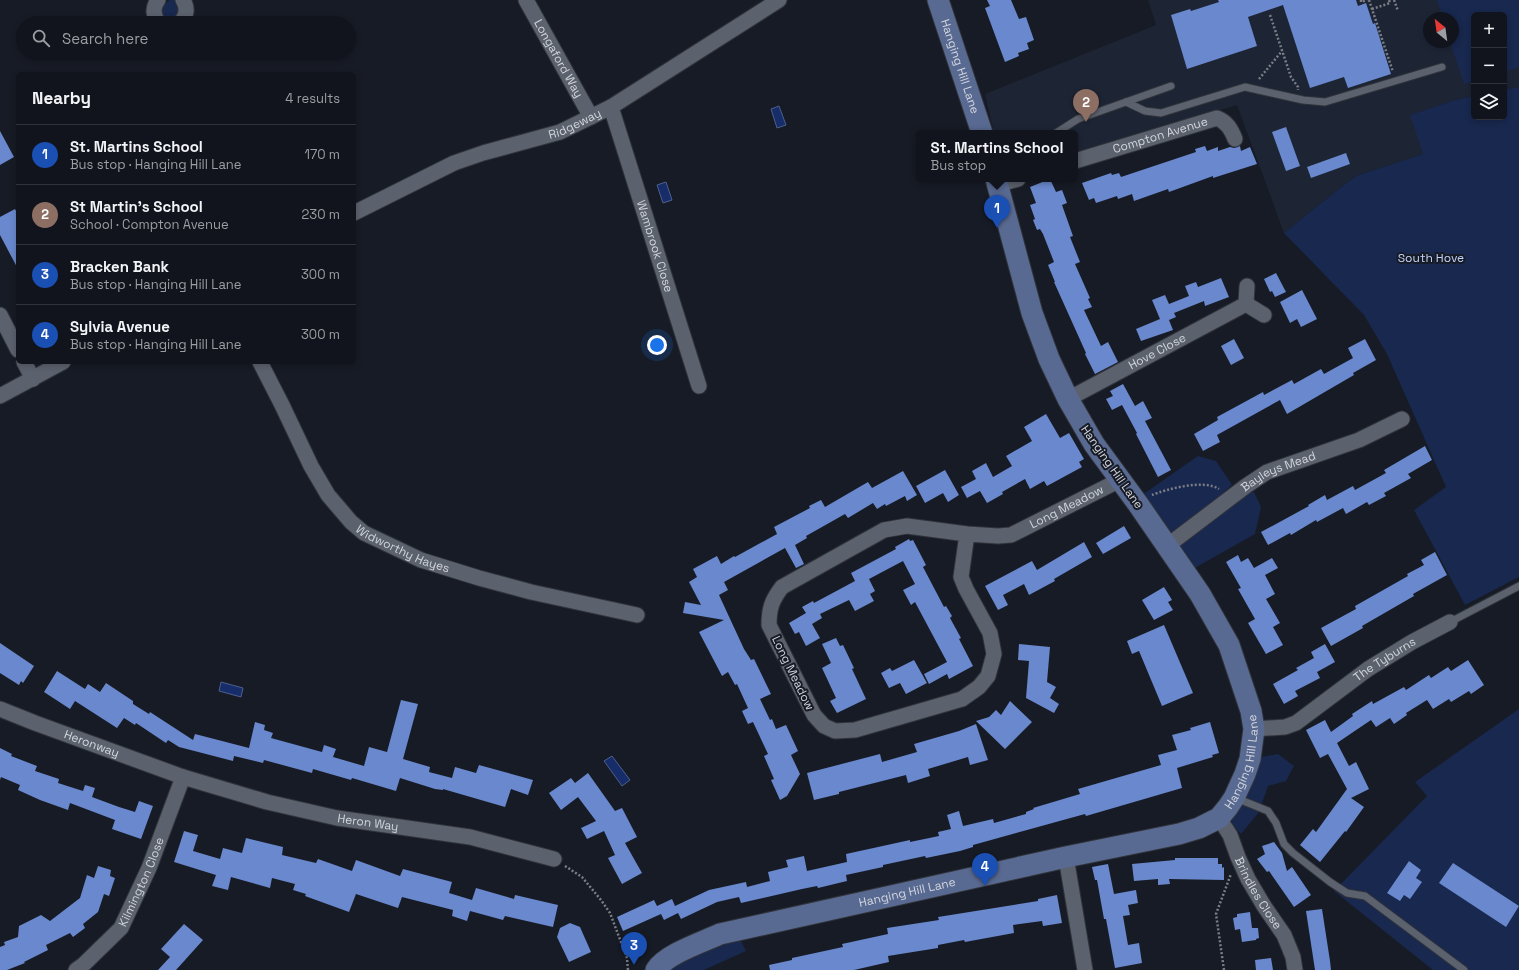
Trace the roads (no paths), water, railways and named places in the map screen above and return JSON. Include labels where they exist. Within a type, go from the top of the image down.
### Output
[{"type":"street","points":[[156,16],[154,7],[158,0]]},
{"type":"street","name":"Longaford Way","points":[[526,0],[591,116]]},
{"type":"street","name":"Ridgeway","points":[[356,212],[454,163],[483,153],[560,132],[611,106],[779,0]]},
{"type":"street","name":"Hanging Hill Lane","points":[[938,0],[981,130]]},
{"type":"street","points":[[185,16],[186,1]]},
{"type":"street","name":"Wambrook Close","points":[[611,106],[699,386]]},
{"type":"street","name":"Compton Avenue","points":[[1078,161],[1216,118],[1230,127],[1235,139]]},
{"type":"street","name":"Hanging Hill Lane","points":[[656,970],[659,966],[682,950],[720,934],[1066,856],[1179,834],[1199,828],[1219,818],[1234,798],[1250,759],[1254,729],[1251,711],[1229,645],[1200,594],[1138,504],[1094,444],[1068,399],[1049,359],[1032,313],[997,182]]},
{"type":"street","points":[[1247,286],[1246,304],[1264,315]]},
{"type":"street","name":"Hove Close","points":[[1068,399],[1246,304]]},
{"type":"street","points":[[0,315],[16,346]]},
{"type":"street","points":[[25,364],[33,379]]},
{"type":"street","points":[[0,396],[59,364]]},
{"type":"street","name":"Widworthy Hayes","points":[[261,364],[311,466],[328,495],[351,522],[364,533],[421,560],[479,578],[530,592],[636,615]]},
{"type":"street","name":"Bayleys Mead","points":[[1167,546],[1246,486],[1267,472],[1360,440],[1402,419]]},
{"type":"street","name":"Long Meadow","points":[[967,534],[961,577],[990,633],[994,654],[988,676],[979,687],[962,699],[854,730],[834,731],[824,726],[814,716],[770,625],[769,610],[775,596],[782,587],[884,530],[907,526],[967,534],[998,536],[1011,535],[1120,480]]},
{"type":"street","name":"The Tyburns","points":[[1254,729],[1285,727],[1296,723],[1368,669],[1412,642],[1450,622]]},
{"type":"street","name":"Heronway","points":[[0,709],[183,777]]},
{"type":"street","name":"Heron Way","points":[[183,777],[267,802],[329,816],[470,837],[554,859]]},
{"type":"street","name":"Kilmington Close","points":[[76,970],[121,928],[149,868],[183,777]]},
{"type":"street","name":"Brindles Close","points":[[1219,818],[1230,835],[1248,879],[1264,906],[1284,934],[1293,956],[1295,970]]},
{"type":"street","points":[[1066,856],[1085,970]]},
{"type":"lane","points":[[1126,102],[1146,111],[1161,113],[1245,87],[1325,102],[1442,67]]},
{"type":"lane","points":[[1061,130],[1078,119],[1171,86]]},
{"type":"lane","name":"The Tyburns","points":[[1450,622],[1519,586]]},
{"type":"lane","points":[[1234,798],[1268,811],[1276,823],[1284,844],[1293,853],[1338,888],[1347,893],[1365,896],[1464,970]]},
{"type":"place","name":"St Martin's School","points":[[1086,122]]},
{"type":"place","name":"St. Martins School","points":[[997,228]]},
{"type":"place","name":"Sylvia Avenue","points":[[985,886]]},
{"type":"place","name":"Bracken Bank","points":[[634,965]]},
{"type":"park label","name":"South Hove","points":[[1431,258]]}]
